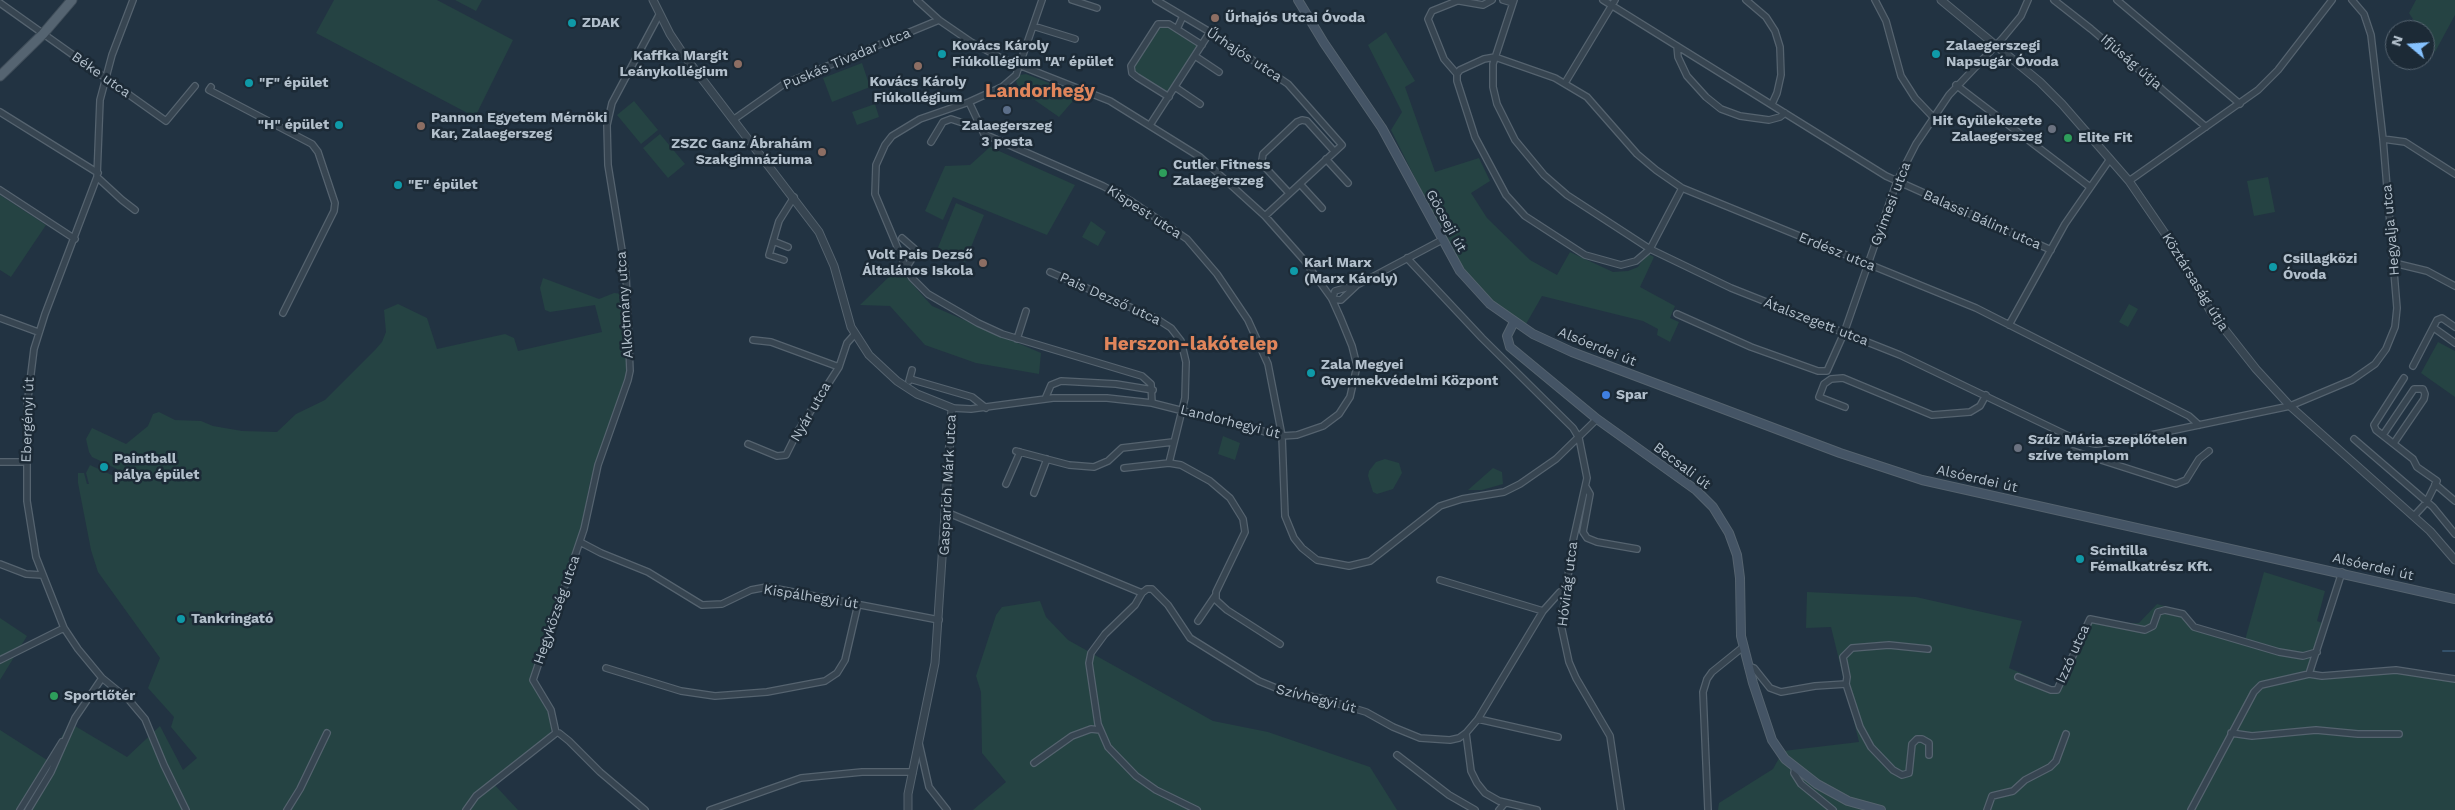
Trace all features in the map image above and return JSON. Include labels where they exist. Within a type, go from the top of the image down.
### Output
[{"type":"main road","points":[[0,76],[43,34],[72,0]]},
{"type":"main road","name":"Göcseji út","points":[[1298,0],[1324,43],[1382,128],[1455,263],[1473,287],[1514,322]]},
{"type":"main road","points":[[1514,322],[1507,336],[1510,347],[1597,419]]},
{"type":"main road","name":"Alsóerdei út","points":[[1514,322],[1572,352],[1840,453],[1912,477],[2342,572],[2455,599]]},
{"type":"main road","name":"Becsali út","points":[[1597,419],[1696,490],[1720,518],[1733,543],[1740,569],[1740,624],[1748,666],[1768,733],[1780,754],[1794,767],[1836,795],[1881,810]]},
{"type":"street","name":"Ebergényi út","points":[[133,0],[117,39],[100,100],[98,175],[38,332],[29,385],[26,462],[28,519],[36,557],[64,628],[78,649],[102,678],[129,700],[145,719],[164,766],[186,810]]},
{"type":"street","name":"Gasparich Márk utca","points":[[653,0],[659,15],[686,58],[810,218],[826,245],[855,334],[875,362],[906,387],[927,400],[952,408],[940,620],[935,663],[913,772],[908,810]]},
{"type":"street","name":"Landorhegyi út","points":[[917,0],[939,20],[971,42],[1021,66],[1102,97],[1200,157],[1265,216],[1296,250],[1332,299],[1355,354],[1356,376],[1350,396],[1339,414],[1324,426],[1304,434],[1282,436],[1152,403],[1107,398],[1045,399],[986,408],[952,408]]},
{"type":"street","points":[[1042,0],[1021,66],[1016,75],[1002,87],[969,102],[910,123],[892,136],[880,155],[874,175],[875,194],[906,268],[919,286],[940,302],[984,326],[1017,339],[1142,376],[1147,379],[1153,390],[1152,403]]},
{"type":"street","points":[[1072,0],[1097,8]]},
{"type":"street","name":"Űrhajós utca","points":[[1156,0],[1210,32],[1288,84],[1342,145],[1334,151]]},
{"type":"street","points":[[1492,0],[1486,4],[1455,0],[1432,11],[1428,19],[1444,59],[1457,74],[1457,81],[1481,150],[1506,195],[1525,216],[1585,255],[1616,265],[1633,263],[1650,249],[1682,188]]},
{"type":"street","points":[[1503,0],[1514,2]]},
{"type":"street","name":"Balassi Bálint utca","points":[[1603,0],[1613,2],[1677,46],[1897,181],[2050,250]]},
{"type":"street","points":[[1746,0],[1766,17],[1775,31],[1780,47],[1781,74],[1778,93],[1772,104]]},
{"type":"street","points":[[1875,0],[1886,21],[1901,76],[1915,98],[1933,117]]},
{"type":"street","name":"Köztársaság útja","points":[[1941,0],[2052,93],[2129,181],[2160,227],[2216,320],[2260,374],[2290,406],[2414,516],[2455,560]]},
{"type":"street","name":"Gyimesi utca","points":[[1677,314],[1751,347],[1822,372],[1829,370],[1844,333],[1897,181],[1933,117],[1956,85],[2020,18],[2028,0]]},
{"type":"street","name":"Ifjúság útja","points":[[2054,0],[2206,127]]},
{"type":"street","points":[[2061,4],[2067,0]]},
{"type":"street","points":[[2117,0],[2240,104]]},
{"type":"street","points":[[2129,181],[2240,104],[2278,70],[2332,0]]},
{"type":"street","name":"Hegyalja utca","points":[[2290,406],[2343,386],[2369,370],[2382,355],[2390,341],[2397,318],[2383,139],[2371,35],[2366,18],[2352,0]]},
{"type":"street","name":"Átalszegett utca","points":[[1514,2],[1494,57],[1492,79],[1497,104],[1515,140],[1530,159],[1567,195],[1650,249],[1751,297],[1900,355],[2079,441],[2087,443],[2122,442],[2290,406]]},
{"type":"street","points":[[1566,83],[1613,2]]},
{"type":"street","name":"Béke utca","points":[[0,4],[166,121],[195,86]]},
{"type":"street","name":"Alkotmány utca","points":[[580,542],[598,465],[630,371],[626,275],[608,165],[607,125],[612,103],[659,15]]},
{"type":"street","points":[[1177,29],[1183,16]]},
{"type":"street","name":"Puskás Tivadar utca","points":[[733,120],[784,84],[939,20]]},
{"type":"street","points":[[1169,97],[1137,77],[1132,72],[1131,66],[1158,24],[1164,22],[1202,45]]},
{"type":"street","points":[[1033,26],[1075,39]]},
{"type":"street","points":[[1150,125],[1210,32]]},
{"type":"street","points":[[1677,46],[1678,57],[1687,76],[1706,97],[1721,108],[1740,116],[1769,120],[1780,118],[1785,113]]},
{"type":"street","points":[[1195,56],[1219,72]]},
{"type":"street","points":[[1457,74],[1460,70],[1484,59],[1494,57]]},
{"type":"street","name":"Erdész utca","points":[[1494,57],[1540,71],[1566,83],[1597,106],[1646,162],[1682,188],[1930,288],[2009,325],[2188,416],[2199,425]]},
{"type":"street","points":[[1956,85],[2090,187]]},
{"type":"street","points":[[211,87],[209,90],[312,144],[318,152],[335,203],[334,211],[282,313]]},
{"type":"street","points":[[1175,87],[1200,104]]},
{"type":"street","name":"Kispest utca","points":[[969,102],[984,134],[1116,192],[1174,229],[1196,249],[1236,301],[1259,342],[1271,373],[1282,436],[1285,516],[1289,528],[1302,548],[1318,560],[1349,566],[1360,565],[1380,555],[1440,506],[1462,499],[1504,492],[1520,484],[1550,463],[1579,438],[1597,419]]},
{"type":"street","points":[[0,112],[98,175],[122,200],[135,210]]},
{"type":"street","points":[[931,142],[943,122],[951,119],[966,124]]},
{"type":"street","points":[[1265,216],[1290,194],[1334,151],[1307,121],[1302,120],[1296,122],[1263,154],[1262,160],[1263,165],[1290,194]]},
{"type":"street","points":[[2383,139],[2405,142],[2455,174]]},
{"type":"street","points":[[1326,159],[1348,183]]},
{"type":"street","points":[[2009,325],[2050,250],[2090,187],[2110,160]]},
{"type":"street","points":[[1300,184],[1322,208]]},
{"type":"street","points":[[0,190],[75,239]]},
{"type":"street","points":[[784,260],[769,254],[779,221],[794,197]]},
{"type":"street","points":[[902,238],[917,251],[906,268]]},
{"type":"street","points":[[1332,299],[1335,291],[1359,284],[1442,240]]},
{"type":"street","points":[[773,241],[788,246]]},
{"type":"street","points":[[1407,258],[1482,338],[1573,428],[1579,438]]},
{"type":"street","points":[[2394,263],[2422,269],[2455,286]]},
{"type":"street","name":"Pais Dezső utca","points":[[1050,272],[1158,319],[1171,328],[1181,341],[1186,362],[1186,386],[1169,463]]},
{"type":"street","points":[[1017,339],[1026,311]]},
{"type":"street","points":[[0,318],[38,332]]},
{"type":"street","points":[[2413,366],[2440,318],[2455,327]]},
{"type":"street","points":[[2434,328],[2455,343]]},
{"type":"street","name":"Nyár utca","points":[[748,444],[777,456],[786,455],[798,431],[839,367],[847,344],[855,334]]},
{"type":"street","points":[[753,340],[771,342],[839,367]]},
{"type":"street","points":[[906,387],[912,370]]},
{"type":"street","points":[[1845,407],[1819,397],[1821,388],[1828,381],[1835,378],[1843,378],[1932,415],[1970,412],[1980,406],[1986,395]]},
{"type":"street","points":[[2404,378],[2375,420],[2374,425],[2383,435],[2414,459],[2417,467],[2437,481],[2426,503],[2414,516]]},
{"type":"street","points":[[910,379],[972,397],[986,408]]},
{"type":"street","points":[[1045,399],[1051,386],[1061,381],[1116,384],[1153,390]]},
{"type":"street","points":[[2383,435],[2414,389],[2423,389],[2426,394],[2424,399],[2394,443]]},
{"type":"street","name":"Hóvirág utca","points":[[1579,438],[1586,470],[1586,487],[1573,541],[1561,625],[1564,645],[1579,684],[1610,736],[1612,758],[1620,789],[1621,810]]},
{"type":"street","points":[[2354,439],[2432,507],[2455,534]]},
{"type":"street","points":[[1006,484],[1018,452],[1078,466],[1094,467],[1108,461],[1122,448],[1173,442]]},
{"type":"street","points":[[2073,452],[2176,484],[2186,480],[2199,459],[2208,451]]},
{"type":"street","points":[[1034,493],[1047,459]]},
{"type":"street","points":[[0,462],[26,462]]},
{"type":"street","points":[[1124,468],[1169,463],[1191,469],[1210,480],[1230,498],[1244,519],[1245,532],[1243,540],[1215,596],[1198,622]]},
{"type":"street","points":[[2435,484],[2455,501]]},
{"type":"street","points":[[1586,487],[1590,494],[1583,532],[1587,538],[1598,542],[1637,549]]},
{"type":"street","name":"Szívhegyi út","points":[[946,512],[1142,593],[1147,589],[1152,589],[1168,605],[1190,638],[1268,686],[1366,712],[1393,727],[1420,738],[1450,740],[1466,733]]},
{"type":"street","name":"Kispálhegyi út","points":[[580,542],[601,553],[648,572],[702,605],[722,604],[751,590],[766,587],[940,620]]},
{"type":"street","name":"Hegyközség utca","points":[[556,733],[552,710],[535,685],[534,677],[580,542]]},
{"type":"street","points":[[0,564],[26,574],[42,575]]},
{"type":"street","points":[[2309,674],[2342,572]]},
{"type":"street","points":[[1440,580],[1543,611]]},
{"type":"street","points":[[1537,810],[1505,803],[1485,793],[1474,777],[1466,733],[1478,718],[1543,611],[1566,588]]},
{"type":"street","points":[[1142,593],[1135,605],[1105,634],[1091,653],[1089,663],[1100,730],[1108,747],[1136,776],[1156,790],[1197,810]]},
{"type":"street","points":[[1215,596],[1216,600],[1227,610],[1280,644]]},
{"type":"street","points":[[606,668],[681,691],[715,696],[767,692],[825,681],[838,673],[845,660],[858,604]]},
{"type":"street","name":"Izzó utca","points":[[2018,677],[2054,691],[2057,690],[2090,618],[2145,630],[2153,626],[2158,612],[2164,610],[2180,612],[2194,627],[2279,652],[2303,656],[2317,652]]},
{"type":"street","points":[[1,658],[64,628]]},
{"type":"street","points":[[1928,649],[1888,645],[1852,648],[1843,657],[1846,684],[1860,728],[1871,747],[1893,770],[1902,775],[1909,773],[1911,747],[1917,739],[1922,739],[1929,743],[1929,755]]},
{"type":"street","points":[[1708,810],[1703,692],[1707,679],[1712,672],[1744,647]]},
{"type":"street","points":[[1748,666],[1754,668],[1770,688],[1781,692],[1815,686],[1846,684]]},
{"type":"street","points":[[2191,810],[2258,686],[2309,674],[2322,676],[2396,670],[2455,679]]},
{"type":"street","points":[[28,810],[51,772],[74,718],[102,678]]},
{"type":"street","points":[[1478,718],[1558,737]]},
{"type":"street","points":[[1034,763],[1072,736],[1091,729],[1100,730]]},
{"type":"street","points":[[2231,733],[2252,736],[2316,730],[2358,734],[2399,734]]},
{"type":"street","points":[[287,810],[300,789],[327,733]]},
{"type":"street","points":[[466,810],[476,796],[556,733],[559,733],[569,741],[600,772],[646,810]]},
{"type":"street","points":[[1987,810],[1992,796],[2013,791],[2025,780],[2050,768],[2056,761],[2066,734]]},
{"type":"street","points":[[20,810],[60,744],[65,740]]},
{"type":"street","points":[[919,743],[928,787],[947,810]]},
{"type":"street","points":[[1397,755],[1449,795],[1475,810]]},
{"type":"street","name":"Becsali út","points":[[1794,767],[1794,773],[1801,784],[1833,810]]},
{"type":"street","points":[[710,810],[801,778],[862,772],[913,772]]},
{"type":"street","points":[[1499,810],[1505,803]]},
{"type":"green space","points":[[334,0],[437,0],[513,40],[475,117],[316,33]]},
{"type":"green space","points":[[455,0],[482,0],[476,11]]},
{"type":"green space","points":[[2416,0],[2455,0],[2455,15],[2435,52],[2435,20],[2414,20],[2409,13]]},
{"type":"green space","points":[[1164,23],[1202,45],[1169,97],[1138,78],[1131,66],[1158,24]]},
{"type":"green space","points":[[1386,32],[1415,81],[1405,87],[1435,172],[1479,158],[1490,181],[1471,193],[1487,218],[1530,260],[1557,275],[1570,252],[1613,272],[1628,271],[1638,267],[1647,253],[1654,257],[1640,287],[1675,306],[1670,318],[1679,322],[1670,342],[1657,335],[1658,329],[1643,321],[1542,296],[1526,324],[1498,306],[1478,286],[1457,262],[1391,130],[1402,112],[1368,45]]},
{"type":"green space","points":[[862,63],[870,87],[832,102],[823,78]]},
{"type":"green space","points":[[1026,74],[1079,94],[1059,117],[1019,89],[1016,81],[1020,75]]},
{"type":"green space","points":[[634,101],[658,130],[641,144],[617,115]]},
{"type":"green space","points":[[875,104],[879,117],[857,125],[852,112]]},
{"type":"green space","points":[[660,134],[685,164],[668,178],[643,148]]},
{"type":"green space","points":[[990,147],[1075,185],[1047,235],[953,197],[943,220],[925,211],[945,166],[970,165]]},
{"type":"green space","points":[[2268,177],[2275,212],[2254,216],[2247,181]]},
{"type":"green space","points":[[0,195],[46,225],[11,277],[0,270]]},
{"type":"green space","points":[[956,203],[984,215],[965,262],[937,250]]},
{"type":"green space","points":[[1091,221],[1106,232],[1098,246],[1082,237]]},
{"type":"green space","points":[[898,268],[932,306],[1041,353],[1039,374],[976,363],[925,345],[890,306],[860,305]]},
{"type":"green space","points":[[543,278],[599,299],[614,293],[625,294],[628,375],[590,482],[580,534],[531,681],[550,715],[551,731],[548,737],[492,782],[518,810],[0,810],[0,730],[47,760],[70,723],[127,757],[160,726],[183,770],[197,758],[171,727],[174,717],[148,688],[160,658],[98,572],[91,550],[78,483],[78,473],[84,473],[87,484],[89,484],[86,473],[90,465],[114,476],[117,469],[92,457],[86,439],[92,428],[126,444],[148,426],[153,414],[159,412],[175,420],[201,421],[213,426],[242,431],[277,432],[296,414],[325,400],[375,350],[382,342],[386,332],[384,310],[398,304],[427,318],[437,349],[505,334],[514,338],[518,351],[602,332],[595,305],[550,312],[545,310],[540,288]]},
{"type":"green space","points":[[2129,304],[2138,309],[2128,327],[2119,322]]},
{"type":"green space","points":[[2438,342],[2455,351],[2455,397],[2421,373]]},
{"type":"green space","points":[[1223,436],[1240,443],[1235,460],[1218,454]]},
{"type":"green space","points":[[1385,459],[1399,463],[1402,473],[1393,489],[1377,494],[1373,492],[1368,476],[1369,471],[1376,462]]},
{"type":"green space","points":[[1493,468],[1502,472],[1503,484],[1482,490],[1468,490]]},
{"type":"green space","points":[[2264,572],[2325,591],[2317,621],[2322,623],[2313,656],[2316,674],[2428,673],[2455,676],[2455,810],[1718,810],[1719,803],[1773,769],[1783,751],[1859,742],[1831,627],[1806,628],[1807,592],[1916,597],[2022,621],[2009,668],[2054,687],[2088,615],[2121,624],[2139,623],[2157,604],[2183,611],[2193,624],[2245,640]]},
{"type":"green space","points":[[1040,601],[1046,617],[1068,640],[1213,721],[1268,732],[1370,767],[1397,810],[973,810],[1006,782],[982,753],[981,692],[976,676],[996,615],[1002,607]]},
{"type":"green space","points":[[0,618],[27,636],[0,680]]},
{"type":"waterway","points":[[2443,651],[2455,651]]},
{"type":"place","name":"Űrhajós Utcai Óvoda","points":[[1215,18]]},
{"type":"place","name":"ZDAK","points":[[572,23]]},
{"type":"place","name":"Kovács Károly Fiúkollégium \"A\" épület","points":[[942,54]]},
{"type":"place","name":"Zalaegerszegi Napsugár Óvoda","points":[[1936,54]]},
{"type":"place","name":"Kaffka Margit Leánykollégium","points":[[738,64]]},
{"type":"place","name":"Kovács Károly Fiúkollégium","points":[[918,66]]},
{"type":"place","name":"\"F\" épület","points":[[249,83]]},
{"type":"place","name":"Zalaegerszeg 3 posta","points":[[1007,110]]},
{"type":"place","name":"\"H\" épület","points":[[339,125]]},
{"type":"place","name":"Pannon Egyetem Mérnöki Kar, Zalaegerszeg","points":[[421,126]]},
{"type":"place","name":"Hit Gyülekezete Zalaegerszeg","points":[[2052,129]]},
{"type":"place","name":"Elite Fit","points":[[2068,138]]},
{"type":"place","name":"ZSZC Ganz Ábrahám Szakgimnáziuma","points":[[822,152]]},
{"type":"place","name":"Cutler Fitness Zalaegerszeg","points":[[1163,173]]},
{"type":"place","name":"\"E\" épület","points":[[398,185]]},
{"type":"place","name":"Volt Pais Dezső Általános Iskola","points":[[983,263]]},
{"type":"place","name":"Csillagközi Óvoda","points":[[2273,267]]},
{"type":"place","name":"Karl Marx (Marx Károly)","points":[[1294,271]]},
{"type":"place","name":"Zala Megyei Gyermekvédelmi Központ","points":[[1311,373]]},
{"type":"place","name":"Spar","points":[[1606,395]]},
{"type":"place","name":"Szűz Mária szeplőtelen szíve templom","points":[[2018,448]]},
{"type":"place","name":"Paintball pálya épület","points":[[104,467]]},
{"type":"place","name":"Scintilla Fémalkatrész Kft.","points":[[2080,559]]},
{"type":"place","name":"Tankringató","points":[[181,619]]},
{"type":"place","name":"Sportlőtér","points":[[54,696]]},
{"type":"district","name":"Landorhegy","points":[[1040,91]]},
{"type":"district","name":"Herszon-lakótelep","points":[[1191,344]]}]
